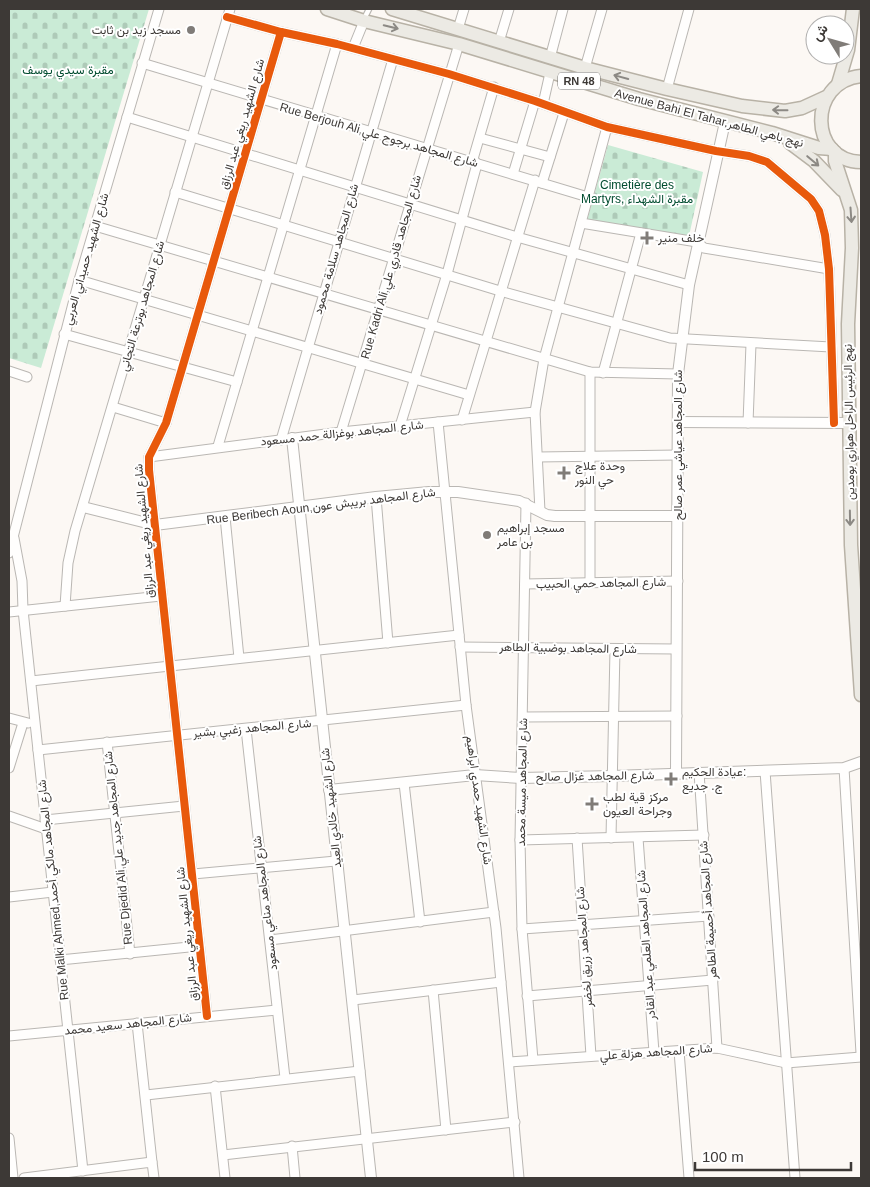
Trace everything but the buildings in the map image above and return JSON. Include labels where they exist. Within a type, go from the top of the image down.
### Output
[{"type":"main road","name":"Avenue Bahi El Tahar,نهج باهي الطاهر","points":[[392,9],[585,68],[667,90],[742,106],[778,110],[802,108],[826,97]]},
{"type":"main road","points":[[838,84],[848,50],[853,9]]},
{"type":"main road","name":"Avenue Bahi El Tahar,نهج باهي الطاهر","points":[[336,10],[366,15],[550,73],[834,151],[846,159],[861,162]]},
{"type":"main road","points":[[826,97],[838,84],[861,76]]},
{"type":"main road","name":"نهج الرئيس الراحل هواري بومدين","points":[[826,97],[822,108],[821,124],[826,140],[834,151],[835,161],[851,210],[848,423],[856,545],[861,695]]},
{"type":"main road","points":[[772,134],[814,161],[847,196]]},
{"type":"street","name":"شارع الشهيد حميداني العربي","points":[[14,538],[64,334],[159,9]]},
{"type":"street","points":[[458,29],[464,9]]},
{"type":"street","points":[[499,42],[509,9]]},
{"type":"street","points":[[550,58],[563,9]]},
{"type":"street","points":[[585,68],[602,9]]},
{"type":"street","points":[[667,90],[690,9]]},
{"type":"street","points":[[228,13],[281,32],[353,48],[494,87],[607,127],[716,151],[749,156],[767,162],[804,191],[819,212],[830,269],[834,423]]},
{"type":"street","name":"شارع المجاهد بوترعة التجاني","points":[[65,606],[68,563],[82,507],[228,13]]},
{"type":"street","points":[[353,48],[366,15]]},
{"type":"street","name":"شارع الشهيد ريغي عبد الرزاق","points":[[207,1016],[193,874],[161,596],[149,457],[166,423],[281,32]]},
{"type":"street","points":[[218,446],[337,44]]},
{"type":"street","name":"Rue Kadri Ali,شارع المجاهد قادري علي","points":[[341,432],[425,149],[459,44]]},
{"type":"street","name":"شارع المجاهد سلامة محمود","points":[[281,440],[393,59]]},
{"type":"street","name":"Rue Berjouh Ali,شارع المجاهد برجوح علي","points":[[142,63],[588,197]]},
{"type":"street","points":[[513,174],[520,149],[550,73]]},
{"type":"street","points":[[400,426],[462,220],[477,164],[474,159],[494,87]]},
{"type":"street","points":[[462,420],[516,237],[550,157],[564,112]]},
{"type":"street","points":[[127,117],[409,202],[516,237],[689,285]]},
{"type":"street","name":"شارع المجاهد عياشي عمر صالح","points":[[676,774],[678,374],[681,340],[697,242],[716,151],[725,122]]},
{"type":"street","points":[[540,511],[535,412],[544,359],[607,127]]},
{"type":"street","points":[[480,138],[550,157]]},
{"type":"street","points":[[175,192],[284,223],[500,291],[681,340],[831,347]]},
{"type":"street","points":[[581,223],[697,242],[704,248],[830,269]]},
{"type":"street","points":[[95,226],[431,327],[590,372],[678,374]]},
{"type":"street","points":[[603,373],[641,233]]},
{"type":"street","points":[[79,280],[307,349],[470,395]]},
{"type":"street","points":[[64,334],[238,382]]},
{"type":"street","points":[[748,423],[751,344]]},
{"type":"street","points":[[9,371],[27,377]]},
{"type":"street","points":[[590,372],[590,583]]},
{"type":"street","points":[[113,407],[166,423]]},
{"type":"street","name":"شارع المجاهد بوغزالة حمد مسعود","points":[[149,457],[218,446],[535,412]]},
{"type":"street","name":"شارع الشهيد حمدي ابراهيم","points":[[438,422],[443,492],[466,705],[494,912],[520,1178]]},
{"type":"street","points":[[678,422],[848,423]]},
{"type":"street","name":"شارع الشهيد خالدي العيد","points":[[292,438],[371,1178]]},
{"type":"street","points":[[538,457],[678,455]]},
{"type":"street","name":"Rue Beribech Aoun,شارع المجاهد بريبش عون","points":[[82,507],[155,525],[376,497],[458,492],[526,503],[554,516],[591,518],[678,516]]},
{"type":"street","points":[[376,497],[388,643]]},
{"type":"street","name":"شارع المجاهد ميسة محمد","points":[[526,503],[525,648],[520,840],[522,929],[533,1060]]},
{"type":"street","points":[[225,517],[239,658]]},
{"type":"street","points":[[9,553],[14,538]]},
{"type":"street","name":"Rue Malki Ahmed,شارع المجاهد مالكي أحمد","points":[[14,538],[22,581],[23,610],[52,892],[83,1171]]},
{"type":"street","name":"شارع المجاهد حمي الحبيب","points":[[525,584],[678,581]]},
{"type":"street","points":[[9,612],[161,596]]},
{"type":"street","points":[[31,680],[459,635]]},
{"type":"street","name":"شارع المجاهد بوضبية الطاهر","points":[[460,647],[676,649]]},
{"type":"street","points":[[611,838],[616,649]]},
{"type":"street","name":"شارع المجاهد زغبي بشير","points":[[38,750],[322,722],[466,705]]},
{"type":"street","points":[[522,717],[677,716]]},
{"type":"street","points":[[9,718],[23,723],[35,722]]},
{"type":"street","points":[[9,768],[23,723]]},
{"type":"street","name":"شارع المجاهد مناعي مسعود","points":[[246,728],[285,1078]]},
{"type":"street","name":"Rue Djedid Ali,شارع المجاهد جديد علي","points":[[107,742],[130,954]]},
{"type":"street","name":"شارع المجاهد غزال صالح","points":[[329,790],[475,775],[521,778],[676,774],[844,768],[861,762]]},
{"type":"street","points":[[844,768],[861,1053]]},
{"type":"street","points":[[765,771],[795,1178]]},
{"type":"street","name":"شارع المجاهد أحميمة الطاهر","points":[[699,772],[717,1048]]},
{"type":"street","points":[[404,783],[420,922]]},
{"type":"street","points":[[9,816],[46,825],[115,813],[184,806]]},
{"type":"street","points":[[520,840],[704,835]]},
{"type":"street","name":"شارع المجاهد زريق لخضر","points":[[577,838],[591,1056]]},
{"type":"street","name":"شارع المجاهد العلمي عبد القادر","points":[[638,838],[654,1052]]},
{"type":"street","points":[[193,874],[336,861]]},
{"type":"street","points":[[9,897],[52,892]]},
{"type":"street","points":[[270,940],[494,912]]},
{"type":"street","points":[[522,929],[709,916]]},
{"type":"street","points":[[60,960],[199,946]]},
{"type":"street","points":[[527,996],[713,980]]},
{"type":"street","points":[[352,1000],[501,982]]},
{"type":"street","points":[[433,990],[446,1130]]},
{"type":"street","name":"شارع المجاهد سعيد محمد","points":[[9,1036],[277,1010]]},
{"type":"street","points":[[137,1023],[154,1178]]},
{"type":"street","name":"شارع المجاهد هزلة علي","points":[[508,1062],[717,1048],[786,1063],[861,1057]]},
{"type":"street","points":[[679,1051],[689,1178]]},
{"type":"street","points":[[146,1095],[360,1071]]},
{"type":"street","points":[[215,1086],[225,1178]]},
{"type":"street","points":[[223,1155],[515,1122]]},
{"type":"street","points":[[9,1138],[13,1178]]},
{"type":"street","points":[[292,1146],[295,1178]]},
{"type":"street","points":[[24,1178],[152,1162]]},
{"type":"green space","name":"مقبرة سيدي يوسف","points":[[9,9],[149,9],[41,368],[9,358]]},
{"type":"green space","name":"Cimetière des Martyrs, مقبرة الشهداء","points":[[608,145],[703,172],[689,236],[587,221]]},
{"type":"cycle path","points":[[227,17],[449,74],[535,101],[607,127],[716,151],[749,156],[767,162],[811,199],[819,211],[825,235],[829,269],[834,423]]},
{"type":"cycle path","points":[[207,1016],[149,457],[166,423],[281,32]]},
{"type":"place","name":"مسجد زيد بن ثابت","points":[[191,30]]},
{"type":"place","name":"خلف منير","points":[[647,238]]},
{"type":"place","name":"وحدة علاج حي النور","points":[[564,473]]},
{"type":"place","name":"مسجد إبراهيم بن عامر","points":[[487,535]]},
{"type":"place","name":"عيادة الحكيم: ج. جديع","points":[[671,779]]},
{"type":"place","name":"مركز قية لطب وجراحة العيون","points":[[592,804]]}]
